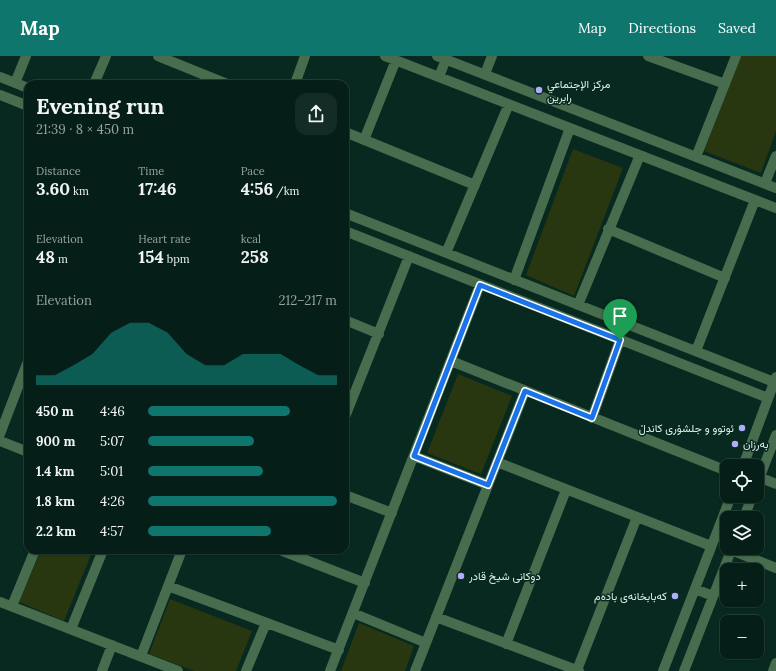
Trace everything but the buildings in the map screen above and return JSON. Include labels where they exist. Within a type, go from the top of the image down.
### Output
[{"type":"street","points":[[15,83],[26,56]]},
{"type":"street","points":[[96,80],[106,56]]},
{"type":"street","points":[[158,56],[217,80]]},
{"type":"street","points":[[296,80],[305,56]]},
{"type":"street","points":[[385,56],[776,208]]},
{"type":"street","points":[[485,74],[492,56]]},
{"type":"street","points":[[696,157],[736,56]]},
{"type":"street","points":[[653,57],[725,84]]},
{"type":"street","points":[[439,77],[442,58],[776,188]]},
{"type":"street","points":[[364,140],[396,60]]},
{"type":"street","points":[[0,77],[24,86]]},
{"type":"street","points":[[0,95],[24,104]]},
{"type":"street","points":[[446,253],[509,104]]},
{"type":"street","points":[[514,280],[570,128]]},
{"type":"street","points":[[349,134],[475,185]]},
{"type":"street","points":[[578,305],[608,229],[640,155]]},
{"type":"street","points":[[765,183],[776,156]]},
{"type":"street","points":[[696,351],[755,200]]},
{"type":"street","points":[[349,215],[696,351],[775,380],[746,459]]},
{"type":"street","points":[[608,229],[725,278]]},
{"type":"street","points":[[349,233],[768,398]]},
{"type":"street","points":[[349,406],[409,256]]},
{"type":"street","points":[[330,671],[480,285]]},
{"type":"street","points":[[349,322],[379,334]]},
{"type":"street","points":[[592,418],[620,340]]},
{"type":"street","points":[[451,361],[720,468]]},
{"type":"street","points":[[0,434],[24,378]]},
{"type":"street","points":[[415,671],[525,391]]},
{"type":"street","points":[[764,465],[776,435]]},
{"type":"street","points":[[0,441],[24,450]]},
{"type":"street","points":[[414,456],[488,485]]},
{"type":"street","points":[[497,462],[712,546]]},
{"type":"street","points":[[764,481],[776,484]]},
{"type":"street","points":[[506,644],[566,490]]},
{"type":"street","points":[[349,497],[392,513]]},
{"type":"street","points":[[663,671],[728,503]]},
{"type":"street","points":[[436,617],[578,671],[637,517]]},
{"type":"street","points":[[12,606],[34,554]]},
{"type":"street","points":[[71,629],[101,554]]},
{"type":"street","points":[[141,656],[180,554]]},
{"type":"street","points":[[290,554],[365,583]]},
{"type":"street","points":[[684,671],[729,555]]},
{"type":"street","points":[[745,555],[776,568]]},
{"type":"street","points":[[168,586],[339,650]]},
{"type":"street","points":[[695,589],[713,596]]},
{"type":"street","points":[[0,602],[178,671]]},
{"type":"street","points":[[353,613],[426,643]]},
{"type":"street","points":[[246,671],[266,623]]},
{"type":"street","points":[[102,671],[112,645]]},
{"type":"street","points":[[773,671],[776,663]]},
{"type":"green space","points":[[741,56],[776,56],[776,131],[761,173],[704,151]]},
{"type":"green space","points":[[573,149],[623,168],[574,296],[526,275]]},
{"type":"green space","points":[[458,374],[512,396],[481,474],[427,453]]},
{"type":"green space","points":[[39,554],[91,554],[64,621],[19,602]]},
{"type":"green space","points":[[170,599],[252,631],[236,671],[194,671],[149,654]]},
{"type":"green space","points":[[359,623],[414,646],[405,671],[341,671]]},
{"type":"place","name":"مركز الإجتماعي رابرين","points":[[539,90]]},
{"type":"place","name":"ئوتوو و جلشۆری کاندڵ","points":[[742,428]]},
{"type":"place","name":"بەرزان","points":[[735,444]]},
{"type":"place","name":"دوکانی شیخ قادر","points":[[461,576]]},
{"type":"place","name":"کەبابخانەی بادەم","points":[[675,596]]},
{"type":"route","points":[[480,285],[620,340],[592,418],[525,391],[488,485],[414,456],[480,285]]}]
